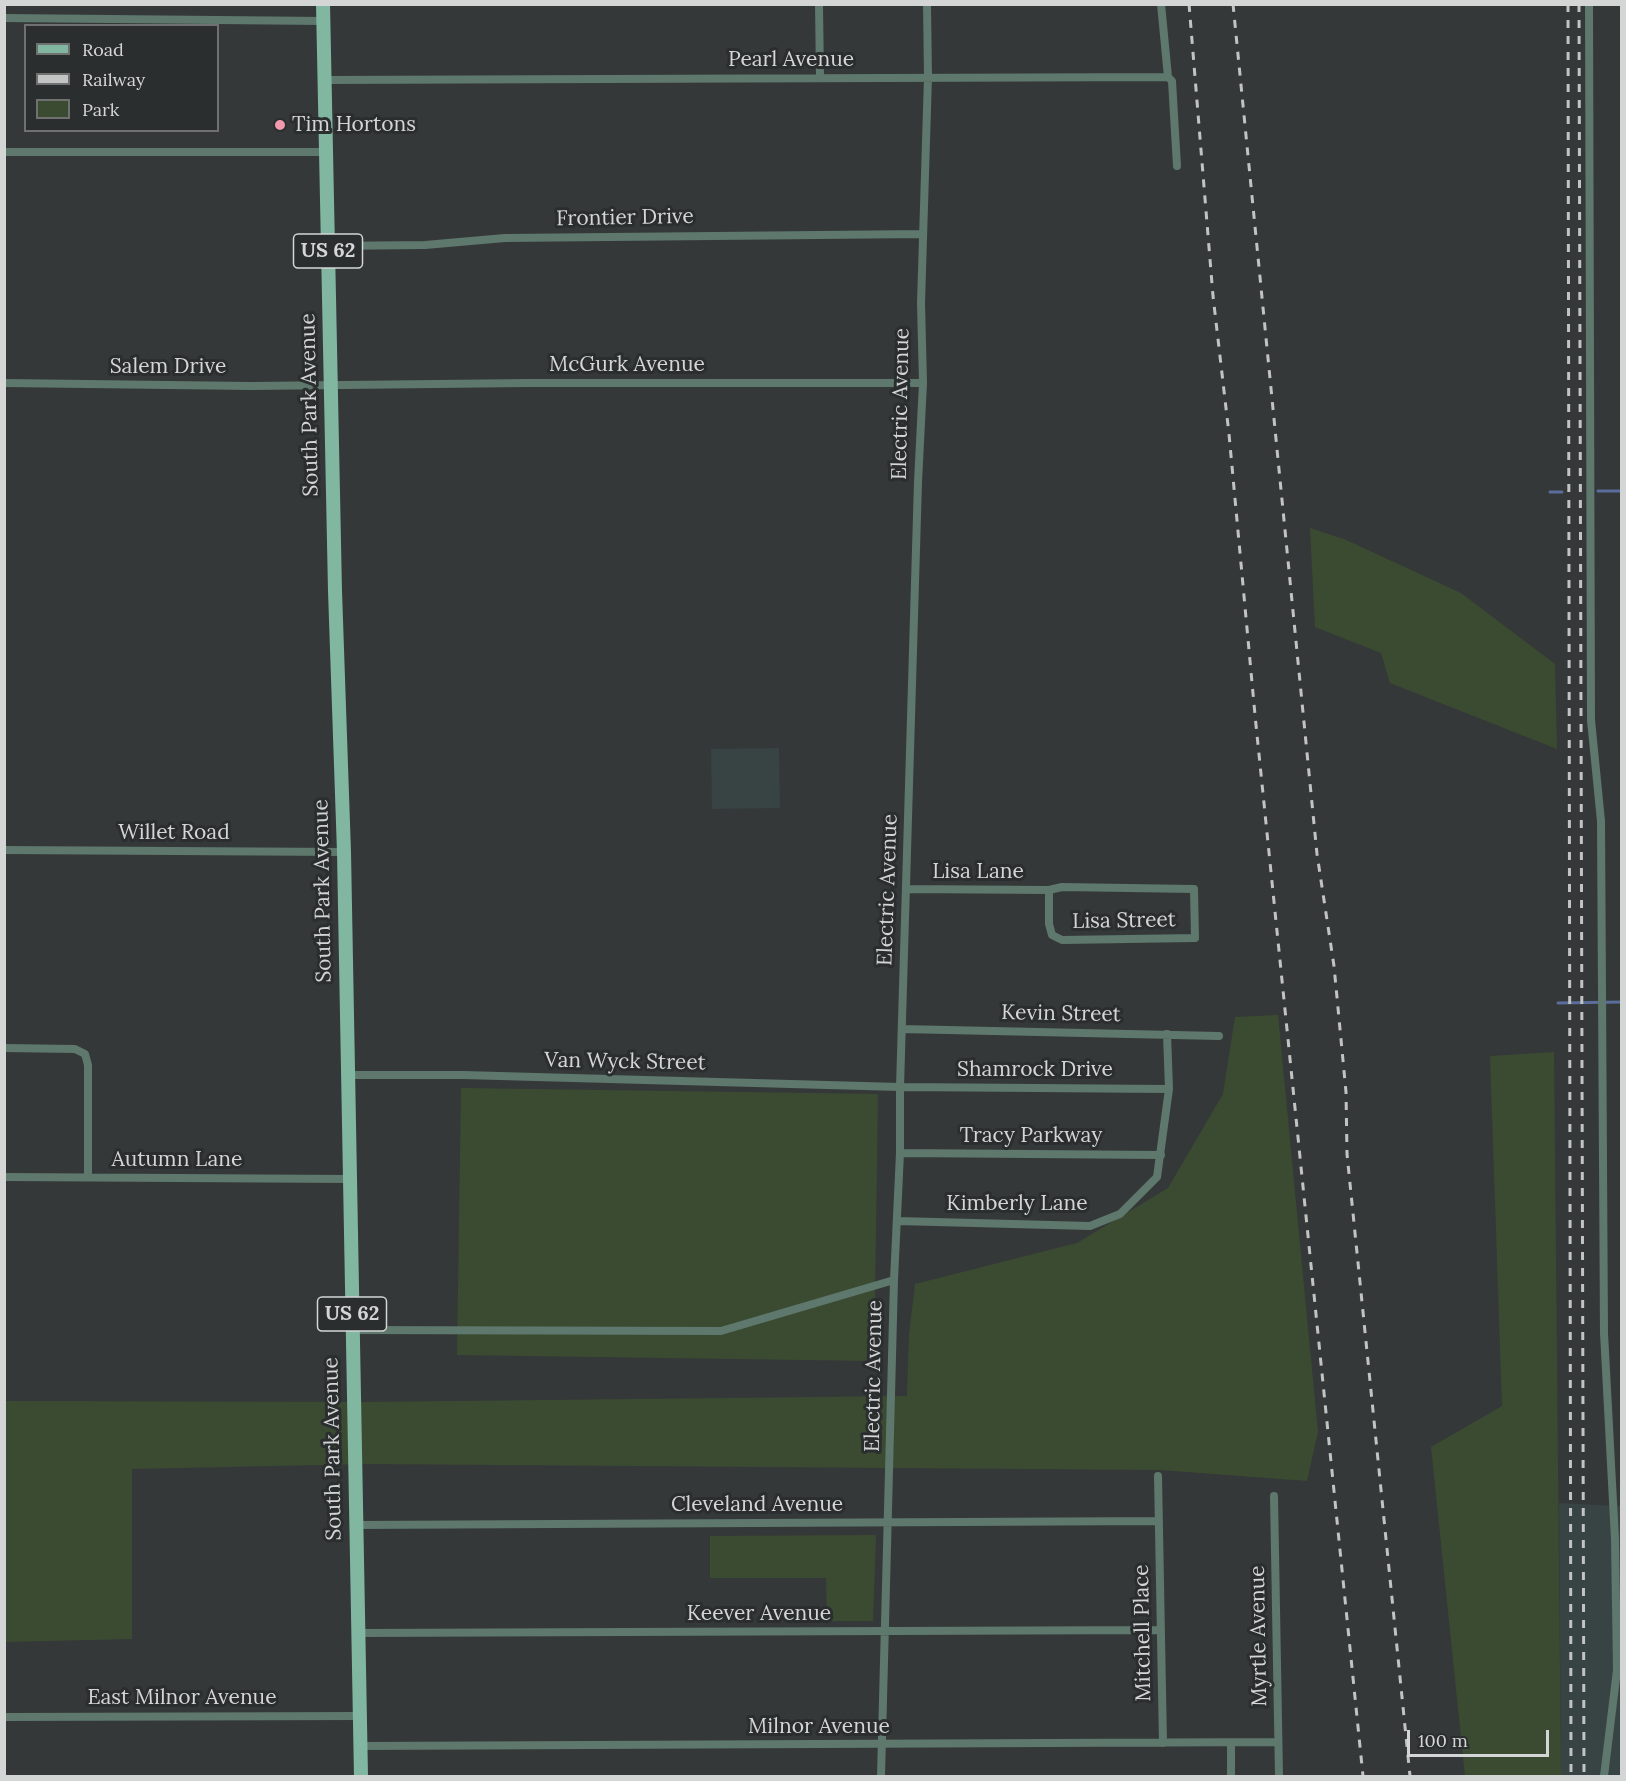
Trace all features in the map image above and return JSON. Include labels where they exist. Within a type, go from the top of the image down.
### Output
[{"type":"main road","name":"South Park Avenue","points":[[323,4],[335,591],[344,852],[361,1776]]},
{"type":"street","points":[[819,4],[819,78]]},
{"type":"street","name":"Electric Avenue","points":[[881,1776],[918,482],[923,383],[921,303],[927,4]]},
{"type":"street","points":[[1161,4],[1168,77],[1172,81],[1177,166]]},
{"type":"street","points":[[1589,4],[1591,720],[1601,821],[1604,1333],[1616,1539],[1617,1670],[1604,1776]]},
{"type":"street","points":[[4,18],[323,21]]},
{"type":"street","name":"Pearl Avenue","points":[[325,80],[1168,77]]},
{"type":"street","points":[[4,152],[326,152]]},
{"type":"street","name":"Frontier Drive","points":[[328,246],[425,245],[505,238],[923,234]]},
{"type":"street","name":"Salem Drive","points":[[4,383],[241,386],[331,384]]},
{"type":"street","name":"McGurk Avenue","points":[[331,384],[923,383]]},
{"type":"street","name":"Willet Road","points":[[4,850],[344,852]]},
{"type":"street","name":"Lisa Street","points":[[1062,887],[1194,889],[1195,938],[1062,940],[1052,935],[1049,924],[1049,890],[1062,887]]},
{"type":"street","name":"Lisa Lane","points":[[906,889],[1049,890]]},
{"type":"street","name":"Kevin Street","points":[[902,1029],[1220,1036]]},
{"type":"street","name":"Kimberly Lane","points":[[897,1221],[1090,1226],[1120,1214],[1157,1177],[1169,1089],[1167,1034]]},
{"type":"street","points":[[4,1048],[75,1049],[85,1054],[88,1065],[88,1177]]},
{"type":"street","name":"Van Wyck Street","points":[[348,1075],[463,1075],[900,1087]]},
{"type":"street","name":"Shamrock Drive","points":[[900,1087],[1169,1089]]},
{"type":"street","name":"Tracy Parkway","points":[[900,1153],[1161,1155]]},
{"type":"street","name":"Autumn Lane","points":[[4,1177],[350,1179]]},
{"type":"street","points":[[352,1330],[721,1331],[894,1280]]},
{"type":"street","name":"Mitchell Place","points":[[1158,1476],[1163,1743]]},
{"type":"street","name":"Myrtle Avenue","points":[[1274,1496],[1279,1776]]},
{"type":"street","name":"Cleveland Avenue","points":[[356,1525],[1159,1521]]},
{"type":"street","name":"Keever Avenue","points":[[358,1633],[1161,1630]]},
{"type":"street","name":"East Milnor Avenue","points":[[4,1717],[360,1716]]},
{"type":"street","name":"Milnor Avenue","points":[[360,1746],[1278,1742]]},
{"type":"street","points":[[1231,1743],[1231,1776]]},
{"type":"shaded area","points":[[779,748],[780,808],[712,809],[711,749]]},
{"type":"shaded area","points":[[1559,1503],[1621,1506],[1621,1776],[1561,1776]]},
{"type":"green space","points":[[1310,528],[1344,539],[1461,593],[1555,664],[1557,749],[1390,683],[1381,653],[1315,627]]},
{"type":"green space","points":[[1278,1015],[1318,1432],[1307,1481],[1160,1470],[368,1464],[132,1469],[132,1639],[5,1642],[4,1401],[367,1402],[907,1396],[909,1335],[915,1284],[1077,1243],[1168,1188],[1223,1094],[1235,1017]]},
{"type":"green space","points":[[1554,1052],[1561,1776],[1465,1776],[1431,1447],[1502,1406],[1490,1056]]},
{"type":"green space","points":[[461,1088],[878,1094],[874,1361],[457,1355]]},
{"type":"green space","points":[[876,1535],[873,1621],[827,1621],[826,1578],[710,1578],[710,1536]]},
{"type":"waterway","points":[[1598,491],[1622,491]]},
{"type":"waterway","points":[[1550,492],[1562,492]]},
{"type":"waterway","points":[[1558,1003],[1622,1002]]},
{"type":"railway","points":[[1189,4],[1213,296],[1229,434],[1255,715],[1363,1776]]},
{"type":"railway","points":[[1233,4],[1317,854],[1334,966],[1346,1092],[1347,1154],[1410,1776]]},
{"type":"railway","points":[[1568,4],[1571,1776]]},
{"type":"railway","points":[[1579,4],[1584,1776]]},
{"type":"place","name":"Tim Hortons","points":[[280,125]]}]
